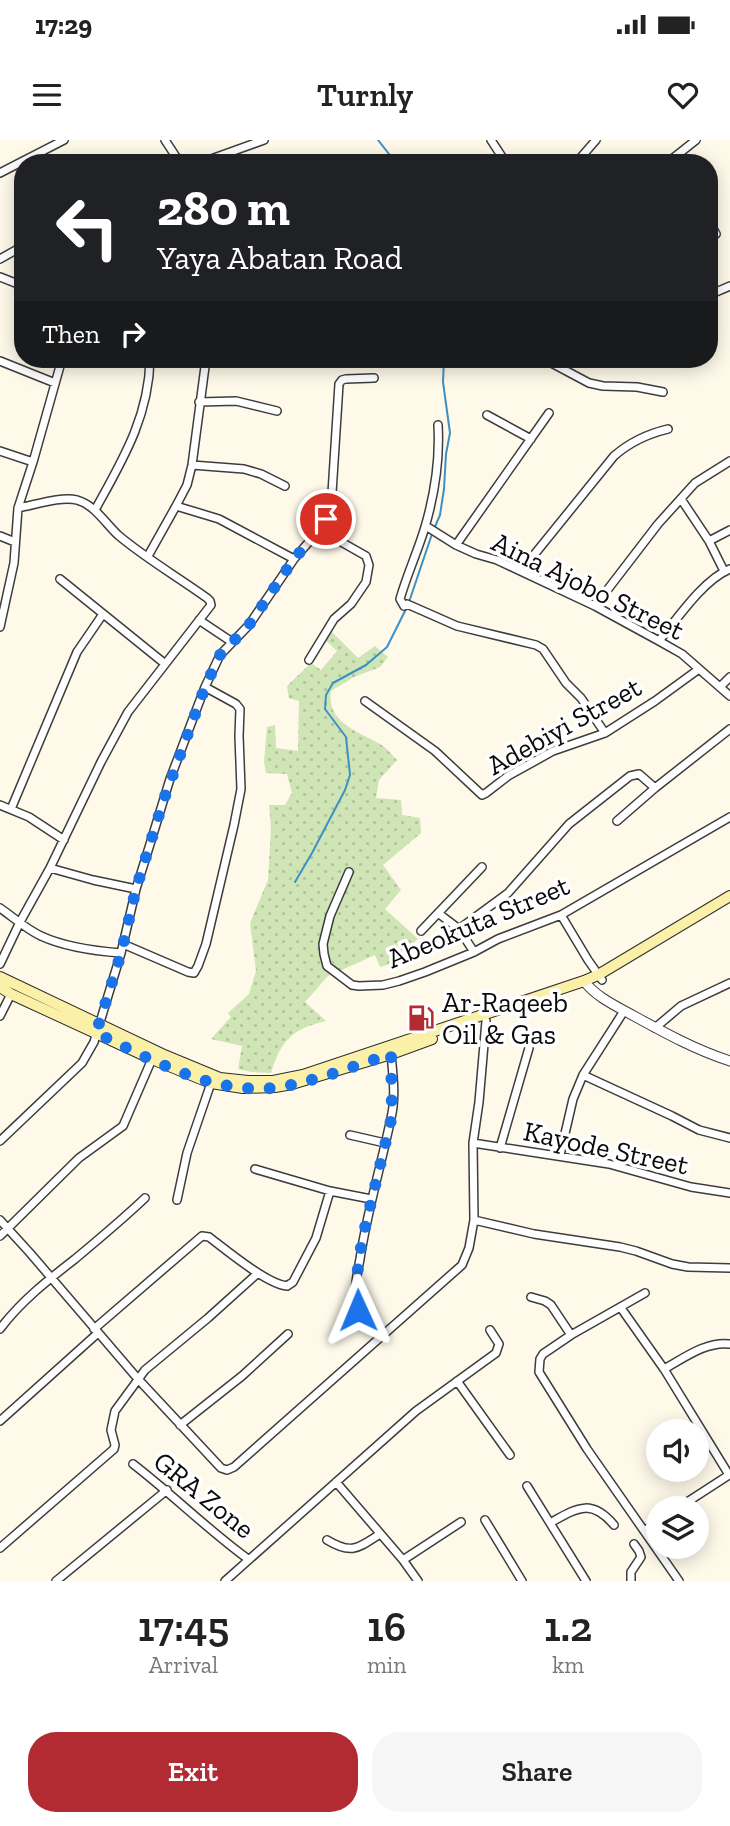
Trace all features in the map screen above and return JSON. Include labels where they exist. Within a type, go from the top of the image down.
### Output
[{"type":"main road","points":[[600,977],[730,896]]},
{"type":"main road","points":[[0,977],[152,1059],[211,1083],[243,1088],[275,1087],[391,1054],[586,984],[620,968],[730,902]]},
{"type":"main road","points":[[0,987],[11,994],[220,1078],[273,1081],[303,1075],[586,984]]},
{"type":"street","points":[[31,154],[47,144],[64,140]]},
{"type":"street","points":[[225,154],[264,140]]},
{"type":"street","points":[[683,154],[696,140]]},
{"type":"street","points":[[18,368],[55,383]]},
{"type":"street","points":[[0,627],[14,564],[18,508],[59,368]]},
{"type":"street","points":[[95,510],[136,432],[150,382],[150,368]]},
{"type":"street","points":[[148,556],[187,485],[205,368]]},
{"type":"street","points":[[561,368],[589,383],[648,388],[663,392]]},
{"type":"street","points":[[0,1141],[82,1063],[91,1048],[121,954],[136,889],[170,779],[205,687],[220,655],[249,625],[294,559],[322,527],[332,494],[339,384],[342,380],[374,378]]},
{"type":"street","points":[[200,402],[236,401],[277,411]]},
{"type":"street","points":[[456,545],[550,413]]},
{"type":"street","points":[[487,415],[531,439]]},
{"type":"street","points":[[438,425],[440,450],[427,528],[400,599],[405,605],[457,626],[543,649],[605,733]]},
{"type":"street","points":[[521,571],[614,456],[638,439],[668,429]]},
{"type":"street","points":[[0,451],[33,462]]},
{"type":"street","points":[[595,606],[658,524],[695,483],[730,461]]},
{"type":"street","points":[[192,465],[244,469],[285,486]]},
{"type":"street","points":[[0,964],[128,712],[211,605],[210,601],[118,535],[95,510],[77,500],[67,499],[18,508]]},
{"type":"street","points":[[659,641],[693,598],[727,570],[681,499]]},
{"type":"street","points":[[176,506],[219,519],[294,559]]},
{"type":"street","points":[[309,660],[334,619],[351,604],[366,582],[369,565],[366,556],[322,527]]},
{"type":"street","name":"Aina Ajobo Street","points":[[427,528],[456,545],[497,559],[595,606],[659,641],[682,654],[730,696]]},
{"type":"street","points":[[709,541],[730,530]]},
{"type":"street","points":[[0,536],[15,542]]},
{"type":"street","points":[[60,579],[164,663]]},
{"type":"street","points":[[11,809],[72,664],[103,614]]},
{"type":"street","points":[[199,620],[232,642]]},
{"type":"street","name":"Adebiyi Street","points":[[365,701],[435,751],[482,795],[508,776],[553,751],[605,733],[699,669]]},
{"type":"street","points":[[720,687],[730,677]]},
{"type":"street","points":[[123,944],[194,973],[206,944],[242,783],[240,709],[236,704],[205,687]]},
{"type":"street","points":[[617,821],[730,729]]},
{"type":"street","points":[[459,929],[508,893],[569,824],[630,776],[639,774],[655,788]]},
{"type":"street","points":[[0,805],[41,824],[64,840]]},
{"type":"street","name":"Abeokuta Street","points":[[349,872],[330,916],[323,944],[327,966],[352,985],[383,985],[474,953],[498,939],[561,915],[730,817]]},
{"type":"street","points":[[421,931],[482,867]]},
{"type":"street","points":[[50,868],[136,889]]},
{"type":"street","points":[[0,908],[40,936],[121,954]]},
{"type":"street","points":[[438,913],[459,929],[474,953]]},
{"type":"street","points":[[561,915],[600,977]]},
{"type":"street","points":[[655,1028],[681,1006],[730,983]]},
{"type":"street","points":[[586,984],[598,995],[655,1028],[730,1061]]},
{"type":"street","points":[[0,1016],[11,994]]},
{"type":"street","points":[[560,1155],[573,1099],[583,1075],[624,1011]]},
{"type":"street","points":[[0,1220],[138,1380],[222,1468],[227,1470],[462,1265],[470,1248],[474,1220],[474,1143],[486,1021]]},
{"type":"street","points":[[500,1148],[529,1048]]},
{"type":"street","points":[[383,1333],[362,1317],[356,1300],[358,1268],[371,1199],[392,1116],[391,1054]]},
{"type":"street","points":[[0,1236],[79,1158],[123,1126],[152,1059]]},
{"type":"street","points":[[583,1075],[699,1130],[730,1139]]},
{"type":"street","points":[[177,1200],[187,1153],[211,1083]]},
{"type":"street","points":[[350,1135],[385,1143]]},
{"type":"street","name":"Kayode Street","points":[[474,1143],[609,1164],[691,1187],[730,1193]]},
{"type":"street","points":[[255,1169],[330,1191],[371,1199]]},
{"type":"street","points":[[0,1421],[202,1236],[209,1237],[258,1273],[281,1286],[293,1282],[316,1238],[330,1191]]},
{"type":"street","points":[[0,1329],[12,1313],[145,1198]]},
{"type":"street","points":[[474,1220],[534,1234],[620,1247],[680,1265],[730,1268]]},
{"type":"street","points":[[0,1548],[114,1450],[111,1430],[115,1410],[145,1370],[258,1273]]},
{"type":"street","points":[[645,1293],[543,1354],[539,1372],[587,1449],[679,1581]]},
{"type":"street","points":[[531,1297],[551,1304],[571,1335]]},
{"type":"street","points":[[621,1308],[664,1369],[730,1475],[697,1496]]},
{"type":"street","points":[[225,1581],[416,1410],[496,1353],[499,1344],[490,1330]]},
{"type":"street","points":[[180,1425],[242,1376],[288,1334]]},
{"type":"street","points":[[664,1369],[705,1347],[730,1344]]},
{"type":"street","points":[[457,1381],[510,1455]]},
{"type":"street","name":"GRA Zone","points":[[132,1464],[248,1559]]},
{"type":"street","points":[[335,1482],[418,1581]]},
{"type":"street","points":[[527,1486],[586,1581]]},
{"type":"street","points":[[56,1581],[167,1490]]},
{"type":"street","points":[[550,1523],[576,1510],[588,1508],[604,1513],[614,1524]]},
{"type":"street","points":[[485,1520],[522,1581]]},
{"type":"street","points":[[403,1560],[461,1522]]},
{"type":"street","points":[[327,1540],[341,1549],[352,1549],[380,1534]]},
{"type":"street","points":[[631,1581],[631,1572],[641,1557],[634,1544]]},
{"type":"green space","points":[[329,629],[358,658],[375,646],[388,657],[380,667],[354,677],[331,691],[331,702],[339,719],[383,746],[397,760],[379,780],[376,798],[401,800],[402,815],[420,818],[421,833],[383,865],[401,890],[385,909],[418,939],[390,964],[380,967],[375,955],[328,976],[305,1002],[326,1021],[296,1032],[279,1052],[271,1073],[251,1072],[238,1069],[242,1046],[211,1039],[231,1017],[228,1013],[249,994],[256,971],[250,923],[268,880],[271,828],[269,805],[285,805],[292,793],[287,774],[266,773],[264,762],[267,727],[275,725],[276,748],[298,751],[299,701],[289,698],[287,686],[311,663],[321,670],[337,651],[322,637]]},
{"type":"waterway","points":[[378,140],[389,154]]},
{"type":"waterway","points":[[434,529],[440,515],[450,433],[444,368]]},
{"type":"waterway","points":[[409,602],[432,534]]},
{"type":"waterway","points":[[295,882],[345,790],[350,775],[346,737],[325,709],[326,695],[333,683],[366,665],[387,647],[407,607]]},
{"type":"place","name":"Ar-Raqeeb Oil & Gas","points":[[421,1018]]},
{"type":"route","points":[[326,519],[294,559],[249,625],[220,655],[205,687],[170,779],[96,1033],[211,1083],[257,1089],[292,1084],[391,1054],[392,1116],[362,1240],[356,1282],[358,1310]]}]
